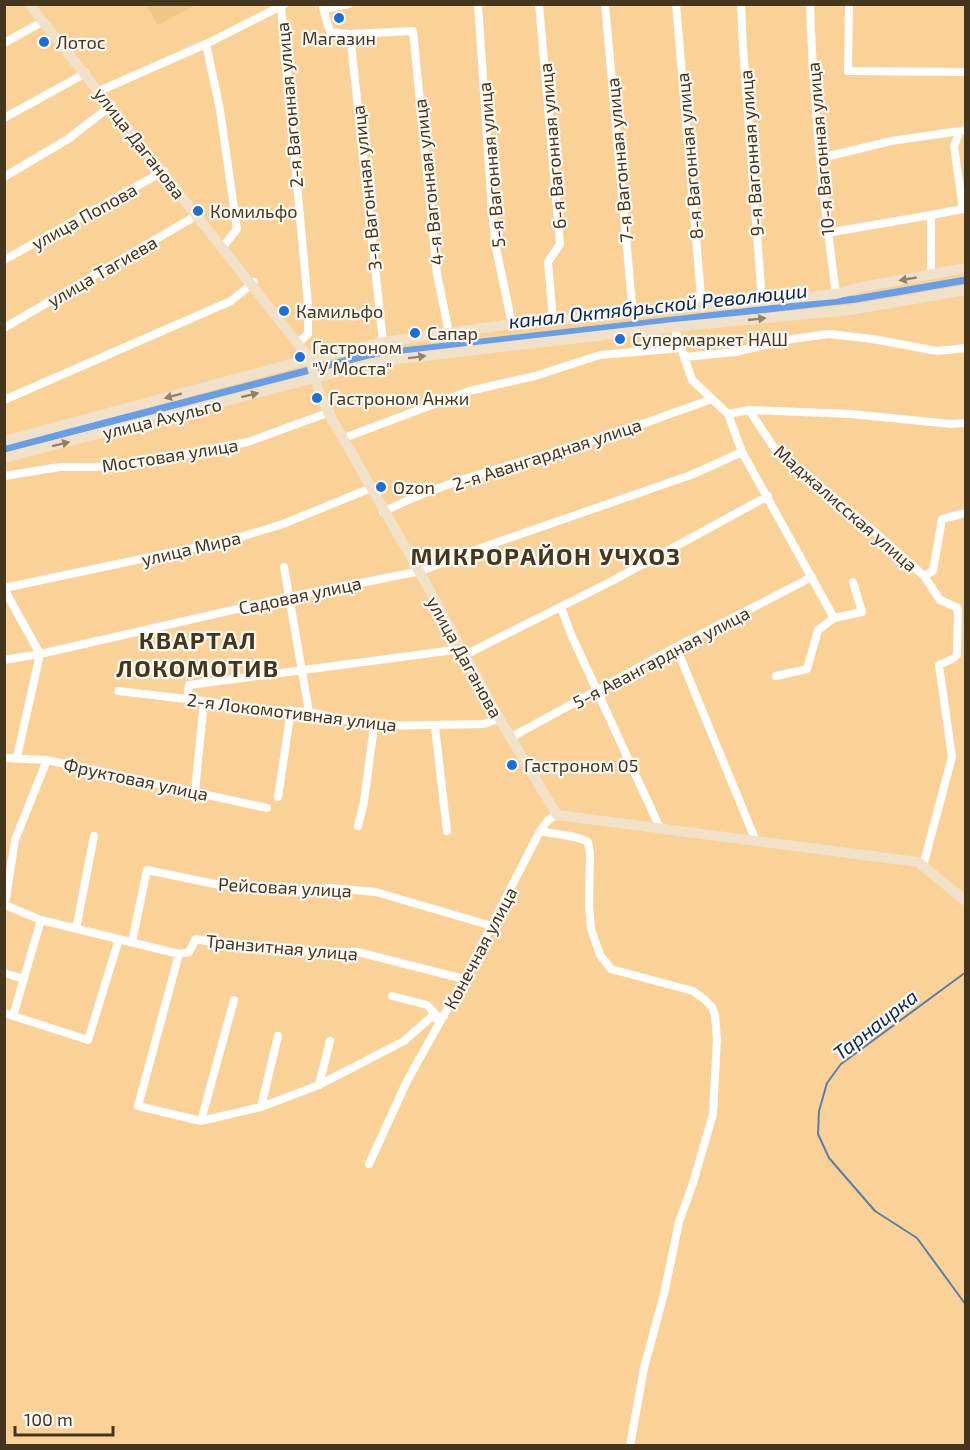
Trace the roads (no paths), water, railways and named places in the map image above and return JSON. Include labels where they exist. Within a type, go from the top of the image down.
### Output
[{"type":"main road","name":"улица Даганова","points":[[31,4],[42,22],[86,73]]},
{"type":"main road","name":"улица Даганова","points":[[31,4],[312,359],[318,389],[329,412],[370,488],[420,571],[499,718],[557,814]]},
{"type":"main road","points":[[4,441],[383,342],[512,324],[633,315],[836,294],[966,268]]},
{"type":"main road","name":"улица Ахульго","points":[[4,458],[381,361],[674,327],[850,310],[966,290]]},
{"type":"main road","points":[[557,814],[918,862],[966,900]]},
{"type":"street","points":[[349,4],[323,7],[330,32],[350,34]]},
{"type":"street","name":"5-я Вагонная улица","points":[[478,4],[492,211],[496,248],[512,324]]},
{"type":"street","name":"6-я Вагонная улица","points":[[539,4],[560,244],[548,262],[553,321]]},
{"type":"street","name":"7-я Вагонная улица","points":[[605,4],[633,315]]},
{"type":"street","name":"8-я Вагонная улица","points":[[676,4],[702,308]]},
{"type":"street","name":"9-я Вагонная улица","points":[[741,4],[762,301]]},
{"type":"street","name":"10-я Вагонная улица","points":[[810,4],[812,66],[827,232],[836,294]]},
{"type":"street","points":[[849,4],[848,71],[966,72]]},
{"type":"street","points":[[99,90],[206,44],[283,6]]},
{"type":"street","name":"2-я Вагонная улица","points":[[283,6],[308,304],[308,334],[299,342]]},
{"type":"street","points":[[4,43],[42,22]]},
{"type":"street","name":"4-я Вагонная улица","points":[[350,34],[413,31],[437,274],[449,333]]},
{"type":"street","name":"3-я Вагонная улица","points":[[350,34],[383,342]]},
{"type":"street","points":[[206,44],[220,110],[237,229],[223,247]]},
{"type":"street","points":[[4,118],[86,73]]},
{"type":"street","points":[[4,177],[68,139],[111,105]]},
{"type":"street","points":[[821,158],[891,141],[963,130]]},
{"type":"street","points":[[827,232],[963,210],[954,146],[963,130]]},
{"type":"street","points":[[956,164],[966,169]]},
{"type":"street","name":"улица Попова","points":[[4,260],[164,172]]},
{"type":"street","name":"улица Тагиева","points":[[4,328],[198,215]]},
{"type":"street","points":[[930,215],[932,274]]},
{"type":"street","points":[[4,400],[231,301],[253,283]]},
{"type":"street","points":[[674,327],[692,380],[728,414],[742,452],[834,618]]},
{"type":"street","points":[[685,357],[735,352],[792,339],[829,334],[873,339],[937,351],[966,348]]},
{"type":"street","points":[[344,437],[469,391],[535,376],[600,355],[682,348]]},
{"type":"street","name":"2-я Авангардная улица","points":[[384,511],[471,478],[590,442],[712,399]]},
{"type":"street","points":[[728,414],[749,410],[851,414],[951,424],[966,423]]},
{"type":"street","name":"Маджалисская улица","points":[[749,410],[777,452],[868,526],[924,576],[940,600],[962,606],[957,655],[939,664],[952,757],[923,865]]},
{"type":"street","name":"Мостовая улица","points":[[4,476],[60,468],[152,461],[248,442],[329,412]]},
{"type":"street","name":"Садовая улица","points":[[4,660],[40,654],[289,597],[420,571],[691,475],[742,452]]},
{"type":"street","name":"улица Мира","points":[[4,588],[231,540],[283,524],[370,488]]},
{"type":"street","points":[[187,699],[189,685],[462,652],[612,581],[768,496]]},
{"type":"street","points":[[924,576],[933,571],[942,519],[966,513]]},
{"type":"street","points":[[284,567],[309,712]]},
{"type":"street","name":"5-я Авангардная улица","points":[[511,738],[676,647],[812,578]]},
{"type":"street","points":[[776,675],[807,669],[818,630],[834,618],[862,612],[853,582]]},
{"type":"street","points":[[4,588],[40,654],[16,757]]},
{"type":"street","points":[[561,607],[570,632],[659,828]]},
{"type":"street","points":[[676,647],[756,840]]},
{"type":"street","name":"2-я Локомотивная улица","points":[[118,691],[204,701],[247,709],[309,712],[374,726],[435,727],[484,724],[499,718]]},
{"type":"street","points":[[195,791],[204,701]]},
{"type":"street","points":[[278,797],[291,710]]},
{"type":"street","points":[[358,826],[364,802],[374,726]]},
{"type":"street","points":[[435,727],[447,831]]},
{"type":"street","name":"Фруктовая улица","points":[[4,758],[47,760],[267,808]]},
{"type":"street","points":[[5,905],[15,840],[47,760]]},
{"type":"street","name":"Конечная улица","points":[[179,954],[138,1106],[201,1120],[261,1107],[319,1085],[404,1041],[430,1018],[440,1016],[464,979],[540,831],[548,820],[557,814]]},
{"type":"street","points":[[540,831],[561,836],[578,836],[588,842],[591,929],[600,955],[611,969],[693,991],[704,999],[715,1015],[717,1039],[713,1114],[679,1222],[664,1294],[644,1368],[630,1446]]},
{"type":"street","points":[[76,929],[94,836]]},
{"type":"street","points":[[4,844],[14,846]]},
{"type":"street","name":"Рейсовая улица","points":[[132,942],[147,870],[220,885],[306,892],[331,888],[376,892],[492,926]]},
{"type":"street","name":"Транзитная улица","points":[[5,905],[41,920],[179,954],[189,952],[196,939],[227,945],[298,952],[358,952],[464,979]]},
{"type":"street","points":[[41,920],[24,979],[8,1014],[88,1040],[119,939]]},
{"type":"street","points":[[4,973],[24,979]]},
{"type":"street","points":[[369,1164],[440,1016],[428,1005],[392,996]]},
{"type":"street","points":[[201,1120],[234,1000]]},
{"type":"street","points":[[261,1107],[278,1036]]},
{"type":"street","points":[[319,1085],[330,1041]]},
{"type":"waterway","name":"канал Октябрьской Революции","points":[[4,449],[368,355],[856,299],[966,280]]},
{"type":"waterway","name":"Тарнаирка","points":[[966,972],[841,1064],[827,1083],[819,1111],[818,1134],[829,1158],[875,1211],[917,1238],[966,1305]]},
{"type":"place","name":"Магазин","points":[[339,18]]},
{"type":"place","name":"Лотос","points":[[44,42]]},
{"type":"place","name":"Комильфо","points":[[198,211]]},
{"type":"place","name":"Камильфо","points":[[284,311]]},
{"type":"place","name":"Сапар","points":[[415,333]]},
{"type":"place","name":"Супермаркет НАШ","points":[[620,339]]},
{"type":"place","name":"Гастроном \"У Моста\"","points":[[300,357]]},
{"type":"place","name":"Гастроном Анжи","points":[[317,398]]},
{"type":"place","name":"Ozon","points":[[381,487]]},
{"type":"place","name":"Гастроном 05","points":[[512,765]]},
{"type":"district","name":"МИКРОРАЙОН УЧХОЗ","points":[[546,555]]},
{"type":"district","name":"КВАРТАЛ ЛОКОМОТИВ","points":[[198,653]]}]
